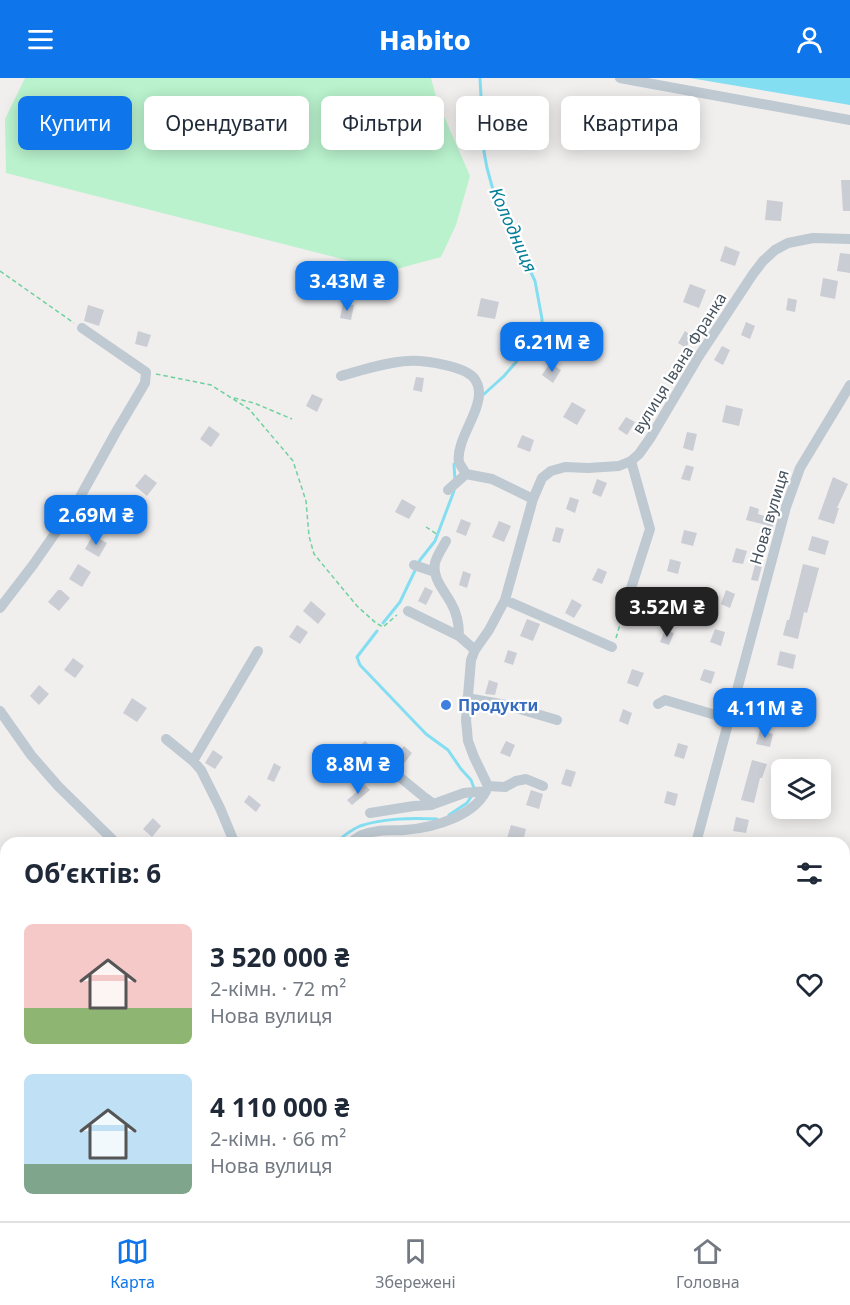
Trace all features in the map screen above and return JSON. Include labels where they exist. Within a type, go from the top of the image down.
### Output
[{"type":"street","points":[[620,78],[850,120]]},
{"type":"street","name":"вулиця Івана Франка","points":[[631,461],[651,437],[705,347],[763,261],[775,250],[788,243],[813,238],[850,239]]},
{"type":"street","points":[[0,608],[80,499],[145,383],[146,372],[82,328]]},
{"type":"street","points":[[341,376],[410,361],[440,364],[468,373],[478,386],[478,399],[461,445],[459,462],[463,476]]},
{"type":"street","name":"Нова вулиця","points":[[698,837],[786,507],[800,468],[850,385]]},
{"type":"street","points":[[360,837],[382,830],[406,830],[433,826],[466,812],[485,794],[468,741],[466,720],[471,660],[505,600],[533,498],[542,478],[551,471],[565,467],[588,468],[619,465],[631,461],[650,529],[626,604]]},
{"type":"street","points":[[448,490],[463,476],[492,479],[533,498]]},
{"type":"street","points":[[446,540],[435,562],[435,572],[439,585],[452,604],[459,622],[459,636]]},
{"type":"street","points":[[414,565],[435,572]]},
{"type":"street","points":[[505,600],[612,647]]},
{"type":"street","points":[[408,611],[459,636],[476,650]]},
{"type":"street","points":[[193,761],[258,651]]},
{"type":"street","points":[[467,698],[506,705],[557,720]]},
{"type":"street","points":[[658,704],[665,700],[729,719]]},
{"type":"street","points":[[0,711],[31,755],[110,837]]},
{"type":"street","points":[[166,739],[201,770],[232,837]]},
{"type":"street","points":[[396,774],[434,804]]},
{"type":"street","points":[[370,813],[434,804],[464,793],[505,787],[526,779],[543,786]]},
{"type":"path","points":[[0,271],[82,328]]},
{"type":"path","points":[[146,372],[211,385],[249,409],[293,461],[306,501],[309,536],[314,554],[357,606],[376,623],[383,627],[397,615],[408,611]]},
{"type":"path","points":[[230,397],[254,403],[292,419]]},
{"type":"path","points":[[426,527],[446,540]]},
{"type":"path","points":[[612,647],[626,604]]},
{"type":"green space","points":[[25,78],[431,78],[436,96],[321,96],[321,150],[444,150],[444,116],[456,144],[456,150],[459,150],[470,176],[456,225],[441,257],[389,271],[6,173],[5,119]]},
{"type":"water","points":[[690,78],[850,78],[850,105]]},
{"type":"building","points":[[841,180],[850,180],[850,211],[843,211]]},
{"type":"building","points":[[767,200],[783,202],[781,221],[765,220]]},
{"type":"building","points":[[725,246],[740,252],[735,266],[720,261]]},
{"type":"building","points":[[840,253],[850,254],[850,273],[837,271]]},
{"type":"building","points":[[823,278],[838,281],[835,299],[820,296]]},
{"type":"building","points":[[690,284],[706,290],[699,308],[683,302]]},
{"type":"building","points":[[481,298],[499,302],[495,319],[477,316]]},
{"type":"building","points":[[788,298],[797,300],[795,312],[786,310]]},
{"type":"building","points":[[343,303],[354,305],[351,320],[340,318]]},
{"type":"building","points":[[88,305],[104,310],[99,326],[84,321]]},
{"type":"building","points":[[746,322],[755,326],[750,339],[741,335]]},
{"type":"building","points":[[138,331],[151,335],[147,347],[135,344]]},
{"type":"building","points":[[685,331],[692,336],[686,348],[678,343]]},
{"type":"building","points":[[722,346],[730,350],[723,365],[714,360]]},
{"type":"building","points":[[550,363],[561,370],[553,383],[542,375]]},
{"type":"building","points":[[416,377],[424,378],[422,392],[413,390]]},
{"type":"building","points":[[312,394],[323,399],[317,412],[306,406]]},
{"type":"building","points":[[572,402],[586,410],[577,425],[563,417]]},
{"type":"building","points":[[726,405],[743,409],[739,426],[722,422]]},
{"type":"building","points":[[626,417],[635,422],[627,435],[618,429]]},
{"type":"building","points":[[209,426],[220,434],[211,447],[200,439]]},
{"type":"building","points":[[687,432],[697,434],[693,451],[683,448]]},
{"type":"building","points":[[522,435],[534,440],[530,452],[517,447]]},
{"type":"building","points":[[686,465],[694,467],[690,481],[681,479]]},
{"type":"building","points":[[145,474],[157,483],[147,496],[135,486]]},
{"type":"building","points":[[833,477],[848,484],[837,508],[839,508],[834,524],[818,519]]},
{"type":"building","points":[[597,479],[607,483],[601,497],[592,493]]},
{"type":"building","points":[[570,497],[579,500],[575,513],[566,509]]},
{"type":"building","points":[[402,499],[416,507],[409,519],[395,512]]},
{"type":"building","points":[[113,504],[124,512],[115,526],[103,518]]},
{"type":"building","points":[[750,506],[759,509],[758,514],[775,519],[770,536],[764,534],[766,525],[746,520]]},
{"type":"building","points":[[461,519],[471,523],[466,536],[456,532]]},
{"type":"building","points":[[499,521],[511,526],[504,542],[492,537]]},
{"type":"building","points":[[556,527],[564,529],[560,543],[552,541]]},
{"type":"building","points":[[684,530],[697,533],[693,546],[681,543]]},
{"type":"building","points":[[93,535],[107,543],[99,557],[85,549]]},
{"type":"building","points":[[812,536],[829,541],[825,555],[808,550]]},
{"type":"building","points":[[736,548],[747,551],[743,564],[732,562]]},
{"type":"building","points":[[670,559],[681,562],[678,574],[667,571]]},
{"type":"building","points":[[756,561],[763,562],[758,581],[751,580]]},
{"type":"building","points":[[78,564],[91,572],[82,587],[69,579]]},
{"type":"building","points":[[803,564],[819,568],[807,613],[804,612],[798,639],[783,635]]},
{"type":"building","points":[[598,568],[607,572],[602,584],[592,580]]},
{"type":"building","points":[[463,571],[471,574],[467,588],[459,585]]},
{"type":"building","points":[[425,587],[433,591],[426,605],[418,601]]},
{"type":"building","points":[[58,590],[70,598],[59,611],[48,602]]},
{"type":"building","points":[[726,590],[735,594],[730,608],[721,604]]},
{"type":"building","points":[[572,599],[582,605],[574,618],[565,613]]},
{"type":"building","points":[[311,601],[326,614],[318,624],[303,611]]},
{"type":"building","points":[[527,619],[540,624],[533,641],[520,636]]},
{"type":"building","points":[[297,625],[308,632],[300,644],[289,637]]},
{"type":"building","points":[[715,629],[725,632],[721,646],[710,642]]},
{"type":"building","points":[[665,630],[674,633],[669,645],[660,642]]},
{"type":"building","points":[[508,650],[517,653],[513,665],[504,662]]},
{"type":"building","points":[[780,651],[796,655],[793,669],[777,665]]},
{"type":"building","points":[[73,658],[84,666],[75,678],[64,670]]},
{"type":"building","points":[[632,669],[644,673],[638,687],[627,683]]},
{"type":"building","points":[[704,669],[715,672],[711,684],[700,680]]},
{"type":"building","points":[[489,680],[498,683],[495,695],[485,694]]},
{"type":"building","points":[[39,685],[49,694],[39,705],[30,696]]},
{"type":"building","points":[[132,698],[147,708],[137,722],[123,713]]},
{"type":"building","points":[[623,709],[632,713],[628,725],[619,721]]},
{"type":"building","points":[[760,730],[773,734],[770,747],[756,744]]},
{"type":"building","points":[[365,741],[372,748],[360,759],[353,753]]},
{"type":"building","points":[[506,741],[515,745],[510,757],[500,753]]},
{"type":"building","points":[[678,743],[688,746],[684,759],[674,756]]},
{"type":"building","points":[[404,746],[412,753],[402,766],[393,758]]},
{"type":"building","points":[[213,750],[223,757],[215,769],[205,763]]},
{"type":"building","points":[[752,760],[767,764],[760,778],[754,803],[741,800]]},
{"type":"building","points":[[274,763],[281,767],[274,782],[267,779]]},
{"type":"building","points":[[566,769],[576,772],[571,787],[561,784]]},
{"type":"building","points":[[365,785],[370,790],[352,805],[347,800]]},
{"type":"building","points":[[531,790],[543,794],[539,809],[526,805]]},
{"type":"building","points":[[667,791],[678,794],[675,806],[664,803]]},
{"type":"building","points":[[249,795],[261,805],[256,812],[244,802]]},
{"type":"building","points":[[736,817],[749,820],[746,833],[733,831]]},
{"type":"building","points":[[153,818],[161,826],[152,837],[143,829]]},
{"type":"building","points":[[511,825],[526,829],[524,837],[507,837]]},
{"type":"waterway","name":"Колодниця","points":[[480,78],[487,168],[495,197],[535,281],[542,319],[542,332],[523,351],[504,376],[483,395]]},
{"type":"waterway","name":"Колодниця","points":[[454,464],[455,481]]},
{"type":"waterway","name":"Колодниця","points":[[383,623],[400,602],[420,560],[435,541],[454,491]]},
{"type":"waterway","name":"Колодниця","points":[[377,631],[357,657],[360,665],[426,734],[448,750],[471,780],[474,788]]},
{"type":"waterway","name":"Колодниця","points":[[449,815],[467,803],[473,794]]},
{"type":"waterway","name":"Колодниця","points":[[343,837],[360,826],[378,821],[437,819]]},
{"type":"place","name":"Продукти","points":[[446,705]]}]
